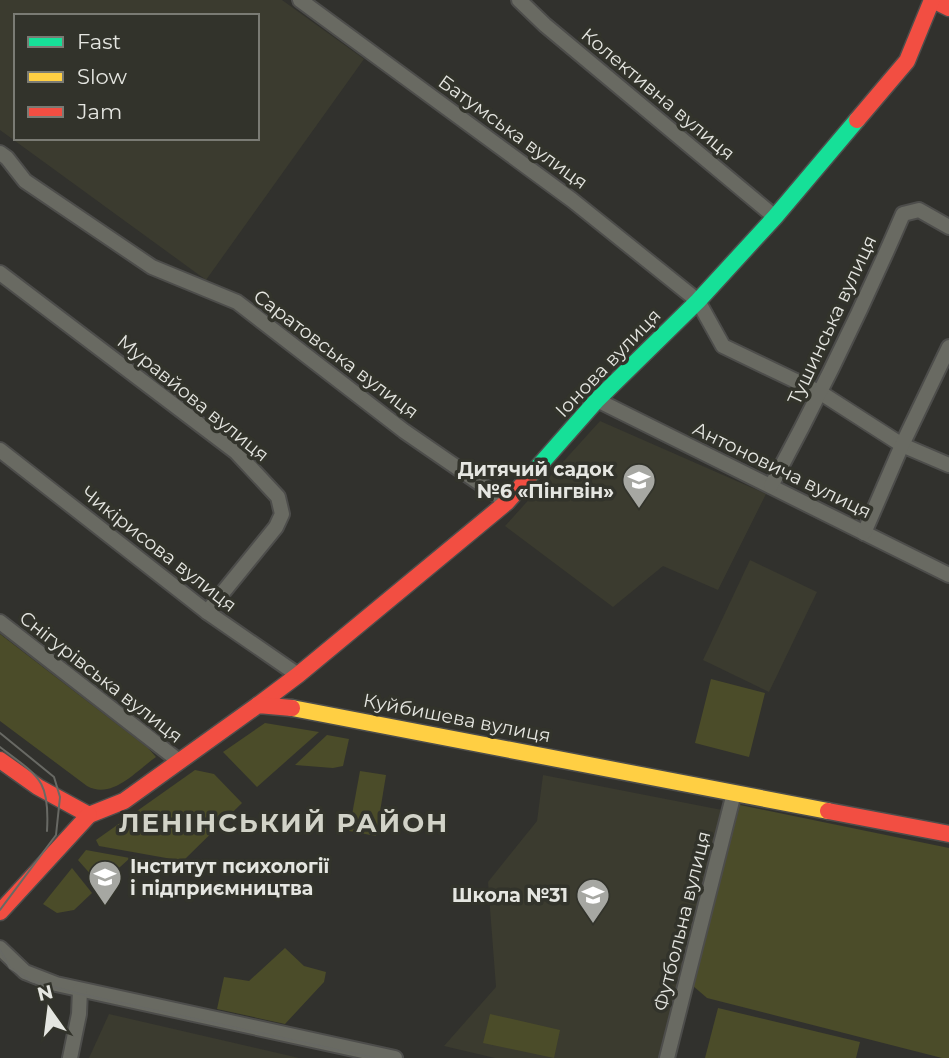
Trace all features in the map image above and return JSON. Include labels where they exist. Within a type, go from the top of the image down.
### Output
[{"type":"street","name":"Батумська вулиця","points":[[300,0],[572,200],[698,301]]},
{"type":"street","name":"Колективна вулиця","points":[[519,0],[555,34],[775,217]]},
{"type":"street","name":"Іонова вулиця","points":[[258,705],[298,676],[508,502],[597,400],[698,301],[775,217],[907,61],[933,0]]},
{"type":"street","points":[[933,0],[949,8]]},
{"type":"street","name":"Саратовська вулиця","points":[[0,153],[25,181],[152,267],[237,302],[404,430],[508,502]]},
{"type":"street","name":"Тушинська вулиця","points":[[771,486],[821,393],[865,302],[902,214],[919,210],[949,227]]},
{"type":"street","name":"Муравйова вулиця","points":[[0,273],[236,452],[278,497],[282,514],[276,527],[207,612]]},
{"type":"street","points":[[698,301],[723,346],[821,393],[902,445],[949,466]]},
{"type":"street","points":[[864,533],[949,347]]},
{"type":"street","name":"Антоновича вулиця","points":[[597,400],[949,575]]},
{"type":"street","name":"Чикірисова вулиця","points":[[0,450],[207,612],[298,676]]},
{"type":"street","name":"Снігурівська вулиця","points":[[0,622],[179,761]]},
{"type":"street","points":[[0,912],[89,815],[124,801],[258,705]]},
{"type":"street","name":"Куйбишева вулиця","points":[[258,705],[287,707],[949,834]]},
{"type":"street","points":[[0,760],[38,787],[89,815]]},
{"type":"street","name":"Футбольна вулиця","points":[[667,1058],[734,793]]},
{"type":"street","points":[[0,948],[25,972],[56,984],[395,1058]]},
{"type":"street","points":[[70,1058],[79,1014],[80,990]]},
{"type":"shaded area","points":[[0,0],[282,0],[364,59],[206,280],[0,130]]},
{"type":"shaded area","name":"Дитячий садок №6 «Пінгвін»","points":[[600,421],[766,494],[718,590],[663,566],[613,607],[505,526]]},
{"type":"shaded area","points":[[750,560],[817,592],[769,692],[703,660]]},
{"type":"shaded area","name":"Школа №31","points":[[543,775],[722,810],[661,1058],[495,1058],[444,1046],[496,987],[488,882],[537,821]]},
{"type":"shaded area","points":[[109,1014],[299,1058],[89,1058]]},
{"type":"green space","points":[[0,634],[148,748],[156,757],[115,787],[96,789],[87,786],[0,721]]},
{"type":"green space","points":[[711,679],[765,693],[749,757],[695,743]]},
{"type":"green space","points":[[265,723],[319,732],[257,787],[223,752]]},
{"type":"green space","points":[[327,735],[349,739],[343,766],[333,768],[295,765]]},
{"type":"green space","points":[[195,770],[214,774],[242,803],[183,861],[99,846],[96,840]]},
{"type":"green space","points":[[360,771],[386,775],[376,836],[349,831]]},
{"type":"green space","points":[[740,805],[949,848],[949,1058],[707,998],[692,985]]},
{"type":"green space","points":[[86,850],[130,858],[100,885],[78,860]]},
{"type":"green space","points":[[72,868],[92,893],[74,910],[57,913],[43,904]]},
{"type":"green space","points":[[285,948],[304,966],[326,972],[324,982],[285,1024],[217,1009],[224,977],[249,981]]},
{"type":"green space","points":[[718,1008],[860,1042],[856,1058],[705,1058]]},
{"type":"green space","points":[[490,1014],[560,1030],[554,1058],[483,1043]]},
{"type":"tram line","points":[[0,733],[54,777],[60,797],[56,835],[0,910]]},
{"type":"tram line","points":[[0,747],[33,773],[44,789],[47,831]]},
{"type":"tram line","points":[[0,950],[10,968],[31,981],[374,1058]]},
{"type":"traffic: fast","points":[[530,476],[597,400],[698,301],[775,217],[857,120]]},
{"type":"traffic: slow","points":[[292,708],[828,811]]},
{"type":"traffic: jam","points":[[857,120],[907,61],[932,0]]},
{"type":"traffic: jam","points":[[933,0],[949,8]]},
{"type":"traffic: jam","points":[[258,705],[507,502],[530,476]]},
{"type":"traffic: jam","points":[[0,760],[38,787],[89,815],[124,801],[258,705],[292,708]]},
{"type":"traffic: jam","points":[[828,811],[949,834]]},
{"type":"traffic: jam","points":[[0,912],[89,815]]},
{"type":"place","name":"Дитячий садок №6 «Пінгвін»","points":[[639,510]]},
{"type":"place","name":"Інститут психології і підприємництва","points":[[105,907]]},
{"type":"place","name":"Школа №31","points":[[593,925]]},
{"type":"district","name":"ЛЕНІНСЬКИЙ РАЙОН","points":[[284,823]]}]
